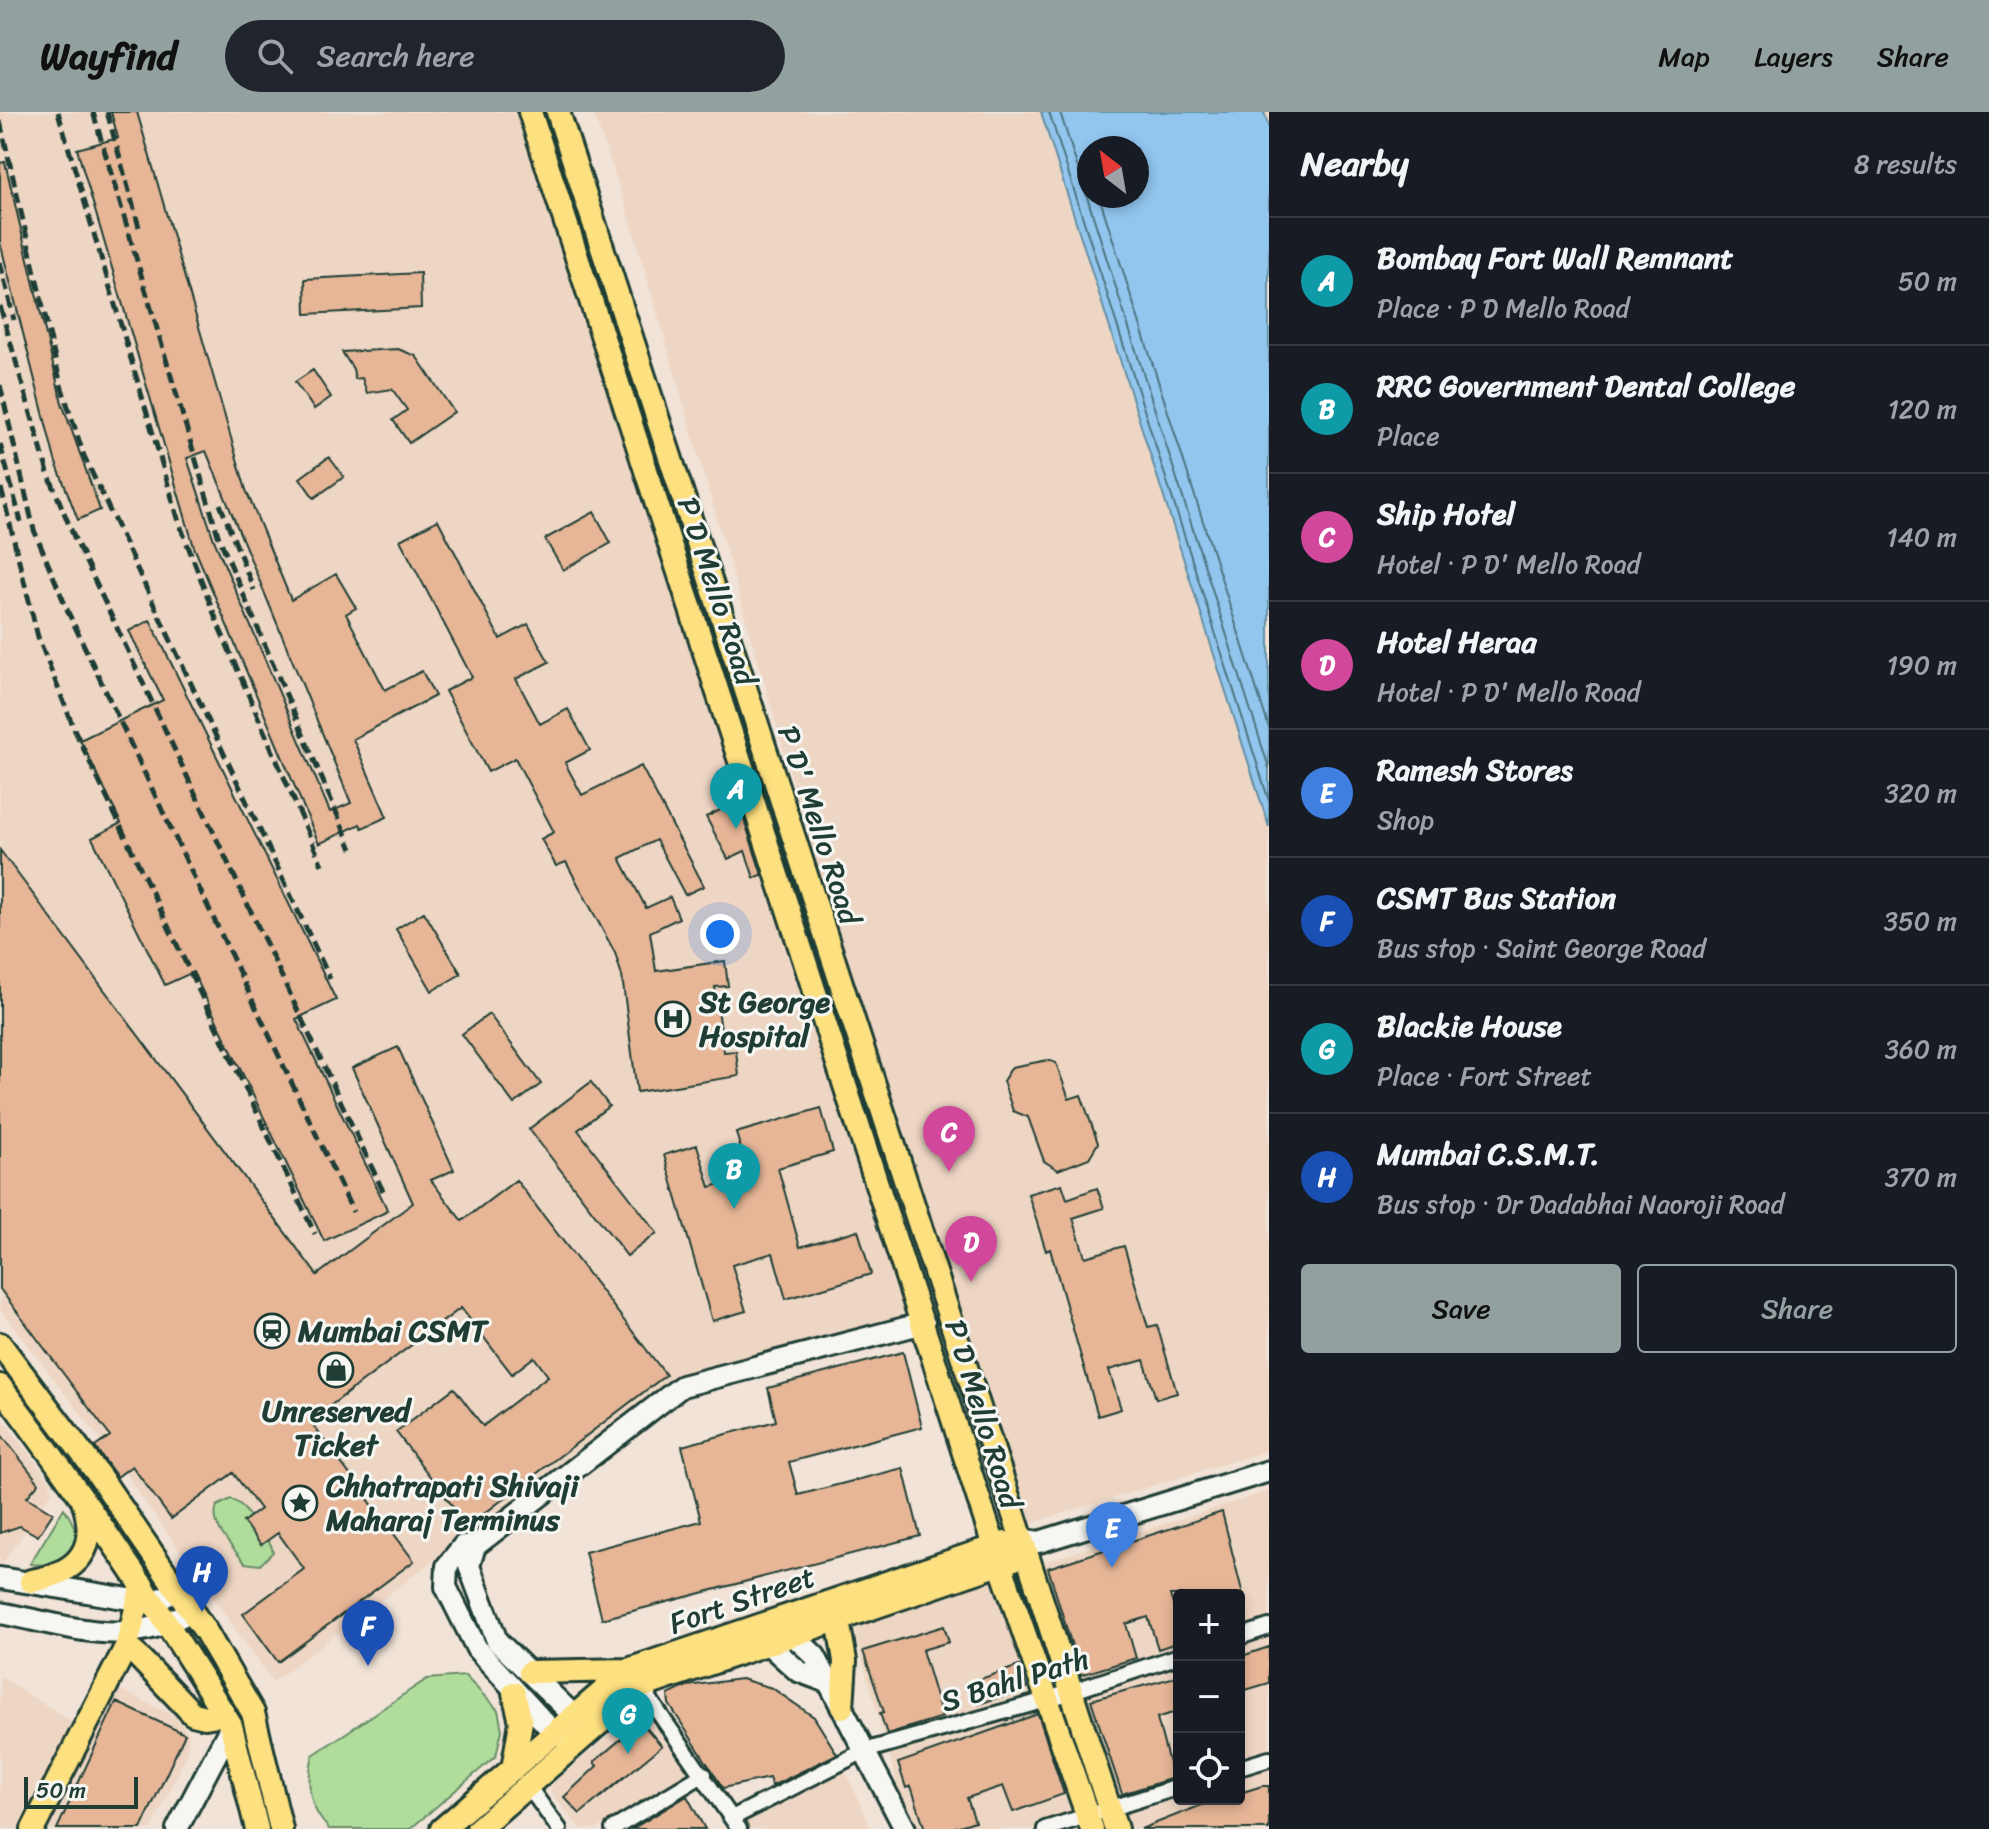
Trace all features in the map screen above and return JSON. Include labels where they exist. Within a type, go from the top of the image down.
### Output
[{"type":"main road","name":"P D Mello Road","points":[[530,112],[997,1555],[1090,1822]]},
{"type":"main road","name":"P D' Mello Road","points":[[558,112],[1028,1545],[1070,1692],[1113,1819]]},
{"type":"main road","points":[[475,1546],[463,1546],[453,1555],[447,1566],[446,1587],[477,1649],[514,1693],[555,1734],[580,1740],[574,1716],[497,1641],[469,1566],[475,1546],[682,1386],[924,1323]]},
{"type":"main road","points":[[0,1344],[100,1477],[190,1611],[253,1713],[281,1829]]},
{"type":"main road","points":[[0,1386],[79,1492],[145,1596],[169,1624],[228,1720],[257,1829]]},
{"type":"main road","points":[[1028,1545],[1269,1471]]},
{"type":"main road","points":[[31,1581],[66,1573],[81,1557],[88,1522],[79,1492]]},
{"type":"main road","name":"Fort Street","points":[[442,1829],[574,1716],[634,1678],[1028,1545]]},
{"type":"main road","name":"Fort Street","points":[[784,1627],[838,1620],[997,1555]]},
{"type":"main road","points":[[0,1578],[145,1596],[176,1590]]},
{"type":"main road","points":[[33,1829],[129,1639],[145,1596]]},
{"type":"main road","points":[[0,1613],[129,1639],[169,1624],[190,1611]]},
{"type":"main road","points":[[838,1620],[845,1661],[842,1707]]},
{"type":"main road","points":[[784,1627],[815,1656],[905,1829]]},
{"type":"main road","points":[[759,1636],[798,1671],[830,1683]]},
{"type":"main road","points":[[129,1639],[193,1714],[228,1720]]},
{"type":"main road","points":[[530,1672],[634,1678]]},
{"type":"main road","name":"Fort Street","points":[[478,1829],[580,1740],[634,1678]]},
{"type":"main road","points":[[513,1769],[521,1722],[514,1693]]},
{"type":"main road","points":[[177,1829],[228,1720]]},
{"type":"street","points":[[1245,1635],[1269,1627]]},
{"type":"street","name":"S Bahl Path","points":[[735,1823],[864,1751],[1046,1700],[1173,1658]]},
{"type":"street","points":[[634,1678],[704,1774],[735,1823]]},
{"type":"street","points":[[1245,1766],[1269,1759]]},
{"type":"street","points":[[613,1829],[704,1774]]},
{"type":"street","points":[[528,1786],[559,1829]]},
{"type":"street","points":[[1045,1829],[1113,1819],[1173,1790]]},
{"type":"shaded area","points":[[0,112],[524,112],[914,1312],[680,1374],[273,1682],[109,1451],[0,1309]]},
{"type":"shaded area","points":[[593,112],[1269,112],[1269,1450],[1028,1524],[843,955],[627,209]]},
{"type":"shaded area","points":[[0,1416],[50,1481],[52,1492],[0,1567]]},
{"type":"shaded area","points":[[1269,1491],[1269,1829],[1122,1829],[1038,1572],[1043,1562]]},
{"type":"shaded area","points":[[989,1577],[998,1587],[1078,1829],[916,1829],[902,1801],[855,1633],[861,1624]]},
{"type":"shaded area","points":[[0,1676],[74,1723],[19,1829],[0,1829]]},
{"type":"shaded area","points":[[119,1689],[177,1717],[189,1734],[187,1754],[152,1829],[46,1829],[111,1697]]},
{"type":"shaded area","points":[[644,1712],[688,1772],[597,1829],[581,1829],[550,1792],[553,1783],[636,1713]]},
{"type":"shaded area","points":[[845,1770],[871,1829],[748,1829],[743,1820],[746,1816]]},
{"type":"green space","points":[[231,1499],[241,1505],[271,1545],[273,1552],[260,1565],[245,1563],[219,1529],[215,1514],[217,1506]]},
{"type":"green space","points":[[64,1508],[76,1533],[74,1552],[58,1563],[30,1564]]},
{"type":"green space","points":[[465,1676],[498,1710],[502,1730],[496,1756],[410,1829],[329,1829],[310,1795],[313,1755],[427,1679]]},
{"type":"water","points":[[1041,112],[1264,112],[1269,129],[1269,827]]},
{"type":"building","points":[[111,112],[137,112],[246,490],[291,600],[336,574],[356,608],[346,614],[385,690],[422,671],[435,696],[353,739],[387,817],[362,828],[360,824],[319,844],[194,547],[77,149],[118,138]],"holes":[[[206,451],[351,803],[330,812],[214,540],[187,458]]]},
{"type":"building","points":[[5,162],[62,403],[100,510],[78,520],[55,460],[0,242],[0,163]]},
{"type":"building","points":[[420,273],[421,308],[306,314],[305,279]]},
{"type":"building","points":[[398,349],[416,356],[454,412],[409,443],[393,420],[407,410],[392,389],[367,393],[362,378],[355,379],[353,369],[342,352]]},
{"type":"building","points":[[313,370],[331,397],[314,409],[295,382]]},
{"type":"building","points":[[329,457],[344,477],[314,498],[300,478]]},
{"type":"building","points":[[594,512],[611,543],[563,570],[545,539]]},
{"type":"building","points":[[438,520],[500,639],[528,624],[549,662],[516,679],[540,724],[568,709],[590,750],[565,763],[582,795],[641,766],[704,886],[685,895],[656,840],[620,858],[646,908],[670,897],[679,918],[650,932],[656,971],[725,961],[728,986],[715,987],[724,1052],[736,1051],[739,1076],[637,1092],[622,976],[615,953],[566,862],[556,866],[541,839],[554,832],[515,758],[488,772],[445,691],[472,677],[400,540]]},
{"type":"building","points":[[150,620],[336,1000],[296,1019],[388,1211],[324,1241],[193,972],[165,985],[92,838],[121,823],[80,740],[163,700],[129,631]]},
{"type":"building","points":[[738,801],[762,875],[754,878],[745,851],[728,859],[706,817]]},
{"type":"building","name":"Mumbai CSMT","points":[[0,850],[317,1275],[413,1203],[352,1068],[398,1047],[454,1170],[431,1180],[462,1221],[516,1180],[666,1375],[468,1526],[396,1432],[454,1388],[483,1426],[548,1376],[534,1357],[512,1374],[461,1308],[310,1421],[414,1561],[278,1662],[243,1614],[304,1569],[278,1533],[261,1545],[243,1522],[260,1509],[233,1473],[171,1519],[132,1466],[117,1477],[95,1447],[110,1436],[0,1289]]},
{"type":"building","points":[[424,912],[461,974],[432,991],[396,929]]},
{"type":"building","points":[[489,1014],[541,1084],[514,1104],[462,1034]]},
{"type":"building","points":[[1048,1060],[1056,1063],[1069,1099],[1081,1095],[1098,1143],[1089,1158],[1058,1170],[1044,1161],[1028,1117],[1013,1111],[1003,1081],[1012,1067]]},
{"type":"building","points":[[591,1082],[609,1106],[578,1130],[657,1233],[627,1256],[529,1129]]},
{"type":"building","points":[[821,1108],[833,1152],[778,1168],[800,1247],[858,1230],[871,1274],[786,1299],[773,1253],[732,1265],[746,1311],[712,1321],[664,1155],[697,1145],[710,1187],[749,1176],[736,1133]]},
{"type":"building","points":[[1062,1184],[1067,1199],[1097,1188],[1104,1208],[1073,1218],[1085,1257],[1124,1246],[1148,1327],[1157,1325],[1177,1393],[1156,1399],[1144,1360],[1109,1370],[1121,1409],[1098,1416],[1050,1249],[1046,1251],[1028,1194]]},
{"type":"building","points":[[903,1352],[922,1427],[789,1462],[798,1495],[903,1468],[920,1536],[602,1619],[585,1552],[701,1521],[682,1446],[776,1421],[768,1388]]},
{"type":"building","points":[[0,1433],[39,1483],[27,1497],[53,1513],[38,1536],[20,1526],[0,1533]]},
{"type":"building","points":[[1222,1512],[1241,1589],[1173,1589],[1173,1595],[1170,1595],[1173,1605],[1173,1644],[1158,1649],[1148,1617],[1126,1624],[1136,1658],[1081,1675],[1048,1568]]},
{"type":"building","points":[[944,1626],[949,1642],[922,1650],[942,1717],[887,1734],[880,1713],[884,1712],[863,1651]]},
{"type":"building","points":[[1269,1647],[1269,1683],[1245,1690],[1245,1655]]},
{"type":"building","points":[[1019,1666],[1027,1688],[979,1704],[971,1682]]},
{"type":"building","points":[[1173,1678],[1173,1713],[1157,1718],[1173,1778],[1122,1794],[1091,1700]]},
{"type":"building","points":[[741,1679],[772,1688],[814,1717],[837,1754],[772,1786],[769,1778],[723,1788],[669,1704],[668,1695],[687,1686]]},
{"type":"building","points":[[116,1702],[185,1734],[141,1829],[57,1829]]},
{"type":"building","points":[[1038,1714],[1064,1794],[1013,1812],[1003,1786],[967,1798],[975,1821],[950,1829],[925,1829],[911,1786],[906,1788],[898,1763]]},
{"type":"building","points":[[641,1722],[662,1746],[580,1814],[564,1797],[597,1766],[594,1762]]},
{"type":"building","points":[[1269,1786],[1269,1829],[1141,1829],[1202,1805],[1245,1805],[1245,1791]]},
{"type":"building","points":[[687,1796],[705,1829],[632,1829]]},
{"type":"railway","points":[[58,112],[180,525],[220,629],[322,865]]},
{"type":"railway","points":[[93,112],[218,535],[352,849]]},
{"type":"railway","points":[[107,112],[139,227]]},
{"type":"railway","points":[[0,121],[61,385],[84,456],[330,979]]},
{"type":"railway","points":[[0,262],[14,320]]},
{"type":"railway","points":[[0,306],[48,473],[74,537],[383,1191]]},
{"type":"railway","points":[[0,385],[34,530],[69,614],[353,1212]]},
{"type":"railway","points":[[0,444],[21,522]]},
{"type":"railway","points":[[1,488],[38,637],[75,731],[315,1234]]},
{"type":"railway","points":[[220,504],[254,590]]},
{"type":"place","name":"Bombay Fort Wall Remnant","points":[[736,829]]},
{"type":"place","name":"St George Hospital","points":[[673,1019]]},
{"type":"place","name":"Ship Hotel","points":[[949,1172]]},
{"type":"place","name":"RRC Government Dental College","points":[[734,1209]]},
{"type":"place","name":"Hotel Heraa","points":[[971,1282]]},
{"type":"place","name":"Mumbai CSMT","points":[[272,1331]]},
{"type":"place","name":"Unreserved Ticket","points":[[336,1370]]},
{"type":"place","name":"Chhatrapati Shivaji Maharaj Terminus","points":[[300,1503]]},
{"type":"place","name":"Ramesh Stores","points":[[1112,1568]]},
{"type":"place","name":"Mumbai C.S.M.T.","points":[[202,1612]]},
{"type":"place","name":"CSMT Bus Station","points":[[368,1666]]},
{"type":"place","name":"Blackie House","points":[[628,1754]]}]
